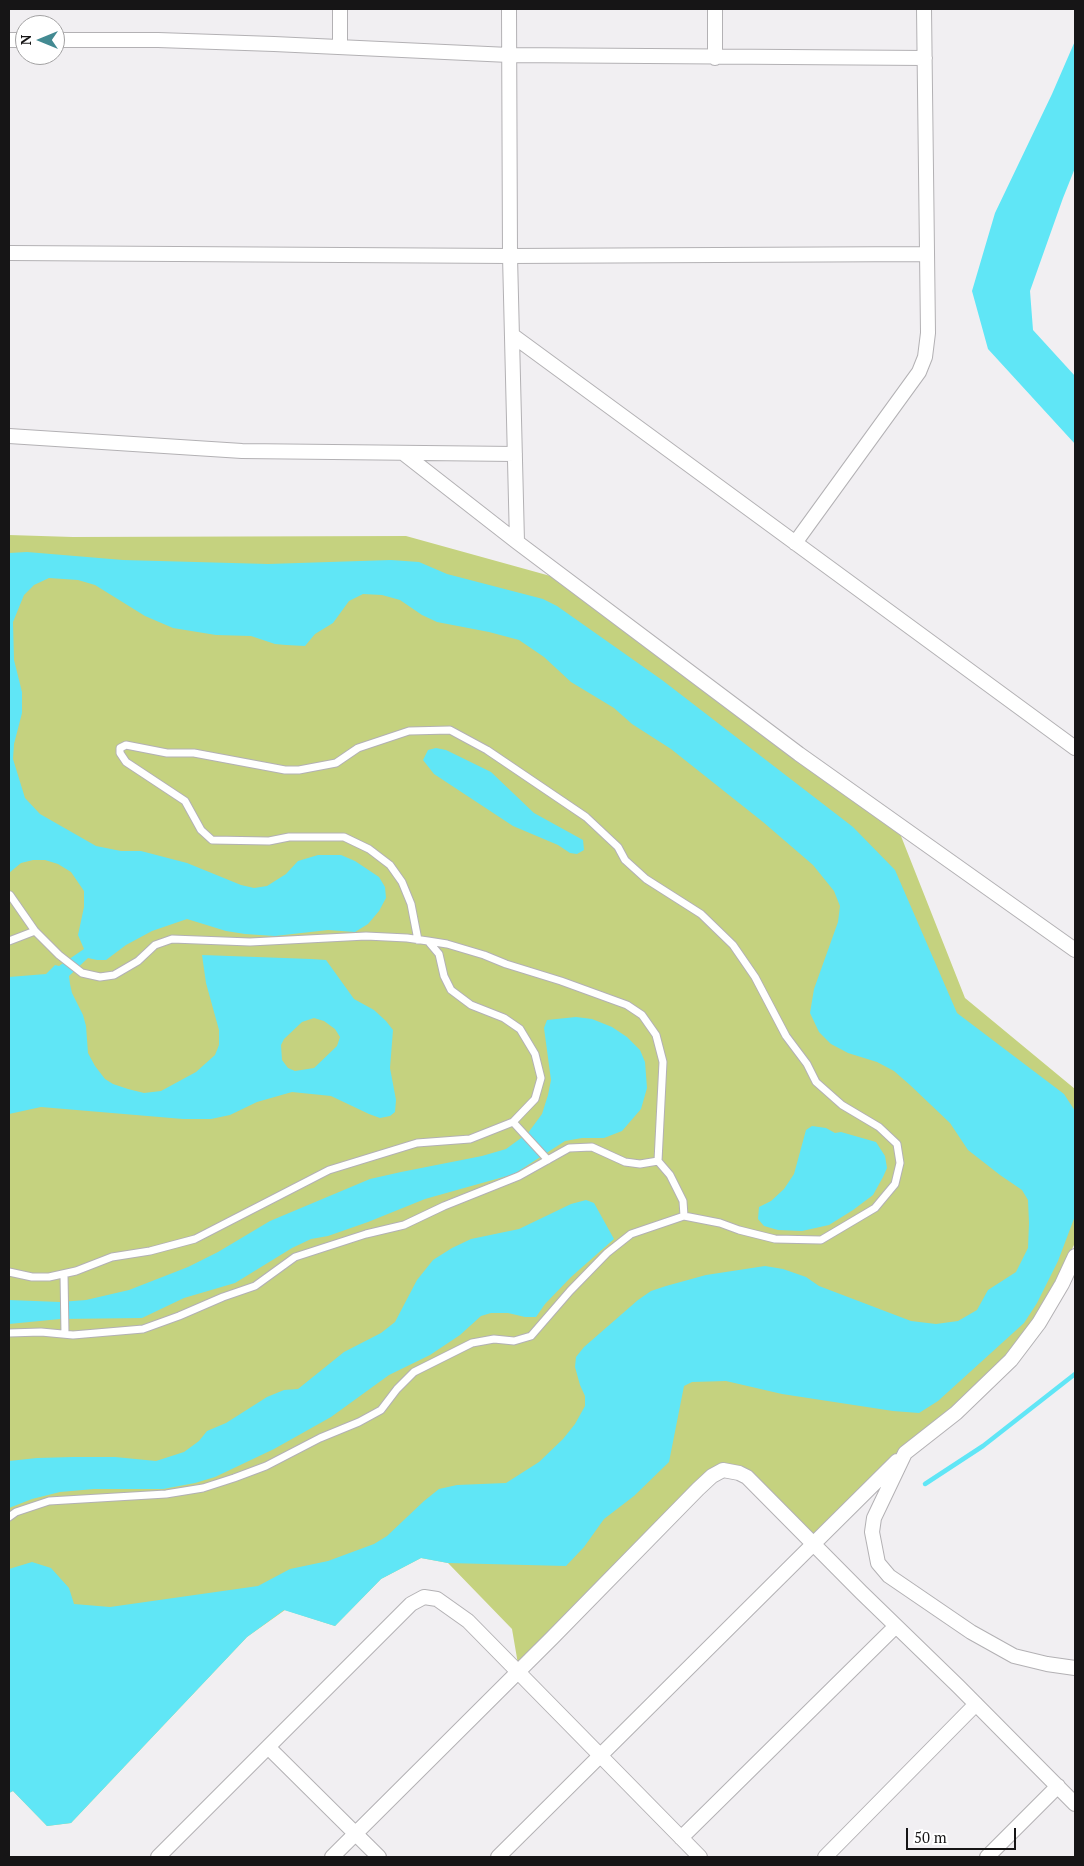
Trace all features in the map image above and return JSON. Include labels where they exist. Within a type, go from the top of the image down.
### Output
[{"type":"street","points":[[340,9],[340,47]]},
{"type":"street","points":[[509,9],[510,256],[516,542]]},
{"type":"street","points":[[715,9],[715,58]]},
{"type":"street","points":[[795,543],[919,372],[925,357],[928,333],[924,9]]},
{"type":"street","points":[[65,40],[168,40],[509,55],[715,58],[925,58]]},
{"type":"street","points":[[9,253],[510,256],[927,254]]},
{"type":"street","points":[[512,335],[1075,748]]},
{"type":"street","points":[[9,436],[242,451],[515,454]]},
{"type":"street","points":[[403,453],[516,542],[799,754],[1075,950]]},
{"type":"street","points":[[498,1857],[905,1453],[956,1413],[1011,1360],[1039,1323],[1062,1284],[1075,1256]]},
{"type":"street","points":[[905,1453],[874,1518],[872,1532],[878,1563],[889,1576],[971,1632],[1014,1656],[1075,1668]]},
{"type":"street","points":[[332,1857],[552,1638],[698,1489],[712,1476],[723,1470],[747,1477],[1075,1804]]},
{"type":"street","points":[[158,1857],[411,1604],[424,1597],[437,1599],[468,1621],[700,1857]]},
{"type":"street","points":[[681,1838],[896,1626]]},
{"type":"street","points":[[825,1857],[976,1704]]},
{"type":"street","points":[[268,1747],[379,1857]]},
{"type":"street","points":[[987,1857],[1058,1786]]},
{"type":"lane","points":[[9,1517],[16,1512],[48,1501],[166,1494],[203,1488],[266,1466],[320,1438],[359,1422],[381,1410],[397,1389],[414,1372],[472,1343],[494,1339],[514,1341],[531,1336],[570,1291],[607,1253],[631,1234],[684,1216],[720,1223],[775,1239],[821,1240],[876,1208],[895,1184],[900,1162],[898,1144],[879,1127],[842,1105],[816,1082],[807,1064],[786,1036],[755,977],[733,945],[701,914],[646,879],[625,860],[618,847],[586,817],[487,750],[450,730],[409,731],[358,748],[336,763],[299,770],[285,770],[194,753],[167,753],[126,745],[120,748],[120,753],[126,762],[186,801],[201,830],[212,840],[269,841],[289,837],[344,837],[369,849],[390,865],[402,882],[411,904],[418,940]]},
{"type":"lane","points":[[10,895],[35,931],[59,955],[82,973],[100,977],[114,976],[138,961],[155,944],[172,939],[250,942],[366,936],[447,944],[561,980],[626,1005],[642,1015],[656,1035],[663,1062],[658,1161],[670,1175],[682,1201],[684,1216]]},
{"type":"lane","points":[[9,941],[35,931]]},
{"type":"lane","points":[[9,1272],[32,1277],[64,1276],[112,1257],[150,1251],[196,1239],[338,1167],[417,1143],[470,1139],[515,1124],[535,1099],[541,1078],[535,1054],[520,1029],[504,1018],[471,1005],[451,990],[444,976],[438,954],[428,941]]},
{"type":"lane","points":[[515,1124],[547,1158]]},
{"type":"lane","points":[[9,1334],[143,1329],[255,1286],[294,1256],[366,1234],[404,1225],[444,1206],[520,1176],[547,1158],[569,1148],[592,1147],[625,1162],[640,1164],[658,1161]]},
{"type":"lane","points":[[64,1276],[65,1331]]},
{"type":"green space","points":[[9,535],[73,537],[406,536],[554,577],[899,831],[965,998],[1075,1089],[1075,1243],[1041,1310],[1007,1356],[951,1410],[901,1449],[814,1537],[729,1465],[518,1664],[512,1629],[448,1563],[421,1558],[381,1579],[335,1626],[285,1610],[247,1637],[71,1823],[47,1826],[13,1791],[9,1793]]},
{"type":"water","points":[[1075,41],[1075,168],[1030,291],[1033,330],[1075,376],[1075,444],[988,349],[972,291],[995,213]]},
{"type":"water","points":[[27,552],[123,560],[268,564],[391,560],[419,562],[447,574],[543,599],[557,606],[662,680],[853,827],[895,870],[957,1013],[1064,1094],[1075,1111],[1075,1216],[1058,1261],[1037,1303],[1024,1323],[938,1401],[919,1413],[893,1411],[782,1394],[726,1381],[692,1382],[684,1386],[669,1462],[634,1496],[604,1519],[584,1547],[566,1566],[448,1563],[421,1558],[381,1579],[335,1626],[284,1610],[247,1637],[71,1823],[47,1826],[13,1791],[9,1793],[9,1569],[32,1562],[51,1568],[69,1588],[74,1604],[110,1607],[258,1586],[290,1569],[328,1561],[374,1544],[387,1536],[439,1489],[457,1485],[506,1483],[539,1462],[563,1439],[575,1424],[585,1406],[585,1396],[575,1367],[576,1357],[584,1347],[651,1291],[706,1275],[765,1266],[783,1269],[806,1277],[819,1286],[911,1321],[936,1324],[958,1321],[977,1310],[988,1290],[1016,1272],[1028,1248],[1029,1223],[1028,1200],[1022,1190],[968,1150],[950,1123],[910,1085],[894,1071],[877,1062],[848,1053],[831,1044],[819,1032],[810,1013],[814,989],[838,922],[840,906],[834,891],[813,865],[763,822],[671,749],[632,724],[614,708],[571,682],[544,657],[519,640],[437,622],[422,615],[400,600],[382,595],[363,594],[349,601],[333,623],[315,634],[305,646],[275,644],[251,636],[216,635],[173,628],[145,616],[95,585],[78,580],[49,578],[34,585],[24,595],[13,622],[14,660],[22,692],[22,713],[14,744],[13,759],[25,798],[40,814],[96,846],[121,851],[141,851],[187,863],[241,885],[254,888],[267,886],[286,874],[298,861],[318,855],[341,855],[355,861],[379,877],[385,887],[386,898],[379,911],[368,924],[355,932],[328,930],[275,936],[245,934],[226,931],[187,919],[152,931],[126,945],[106,960],[88,958],[69,976],[70,984],[86,1026],[88,1053],[105,1079],[113,1084],[144,1093],[161,1091],[196,1072],[215,1055],[219,1045],[219,1030],[206,983],[202,955],[326,960],[354,999],[374,1010],[393,1030],[390,1068],[396,1100],[395,1112],[390,1116],[380,1118],[331,1096],[292,1092],[257,1102],[230,1115],[211,1119],[183,1119],[41,1107],[9,1114],[9,977],[46,974],[55,965],[59,966],[84,949],[78,935],[84,907],[84,891],[71,872],[58,864],[45,860],[21,863],[9,873],[9,553]],"holes":[[[314,1018],[324,1021],[335,1029],[340,1037],[337,1046],[314,1068],[295,1071],[288,1068],[282,1060],[281,1045],[284,1039],[302,1022]]]},
{"type":"water","points":[[436,748],[446,750],[491,772],[534,813],[583,840],[584,850],[577,854],[570,853],[558,845],[513,826],[434,774],[423,760],[428,750]]},
{"type":"water","points":[[576,1017],[592,1019],[612,1027],[627,1037],[640,1050],[645,1062],[647,1088],[641,1109],[622,1131],[604,1138],[582,1138],[565,1141],[514,1174],[425,1199],[368,1222],[328,1236],[311,1239],[292,1248],[235,1283],[184,1298],[142,1318],[60,1319],[9,1324],[9,1300],[60,1302],[86,1300],[129,1290],[188,1267],[218,1252],[270,1221],[370,1179],[482,1156],[506,1149],[528,1133],[542,1114],[551,1080],[544,1028],[547,1020]]},
{"type":"water","points":[[812,1126],[876,1142],[885,1156],[887,1168],[883,1177],[873,1195],[829,1225],[802,1231],[778,1230],[764,1226],[758,1219],[759,1207],[771,1201],[784,1189],[794,1174],[806,1130]]},
{"type":"water","points":[[586,1200],[594,1203],[614,1239],[571,1277],[545,1304],[536,1317],[525,1317],[508,1313],[491,1313],[481,1316],[460,1335],[430,1355],[389,1375],[331,1417],[274,1449],[215,1477],[163,1489],[94,1489],[60,1492],[32,1499],[9,1508],[9,1461],[37,1458],[115,1457],[156,1461],[184,1452],[199,1441],[207,1431],[226,1423],[267,1397],[284,1390],[298,1389],[344,1352],[381,1333],[395,1322],[417,1280],[433,1260],[452,1248],[471,1239],[519,1229],[571,1204]]},
{"type":"waterway","points":[[925,1484],[983,1446],[1075,1374]]}]
